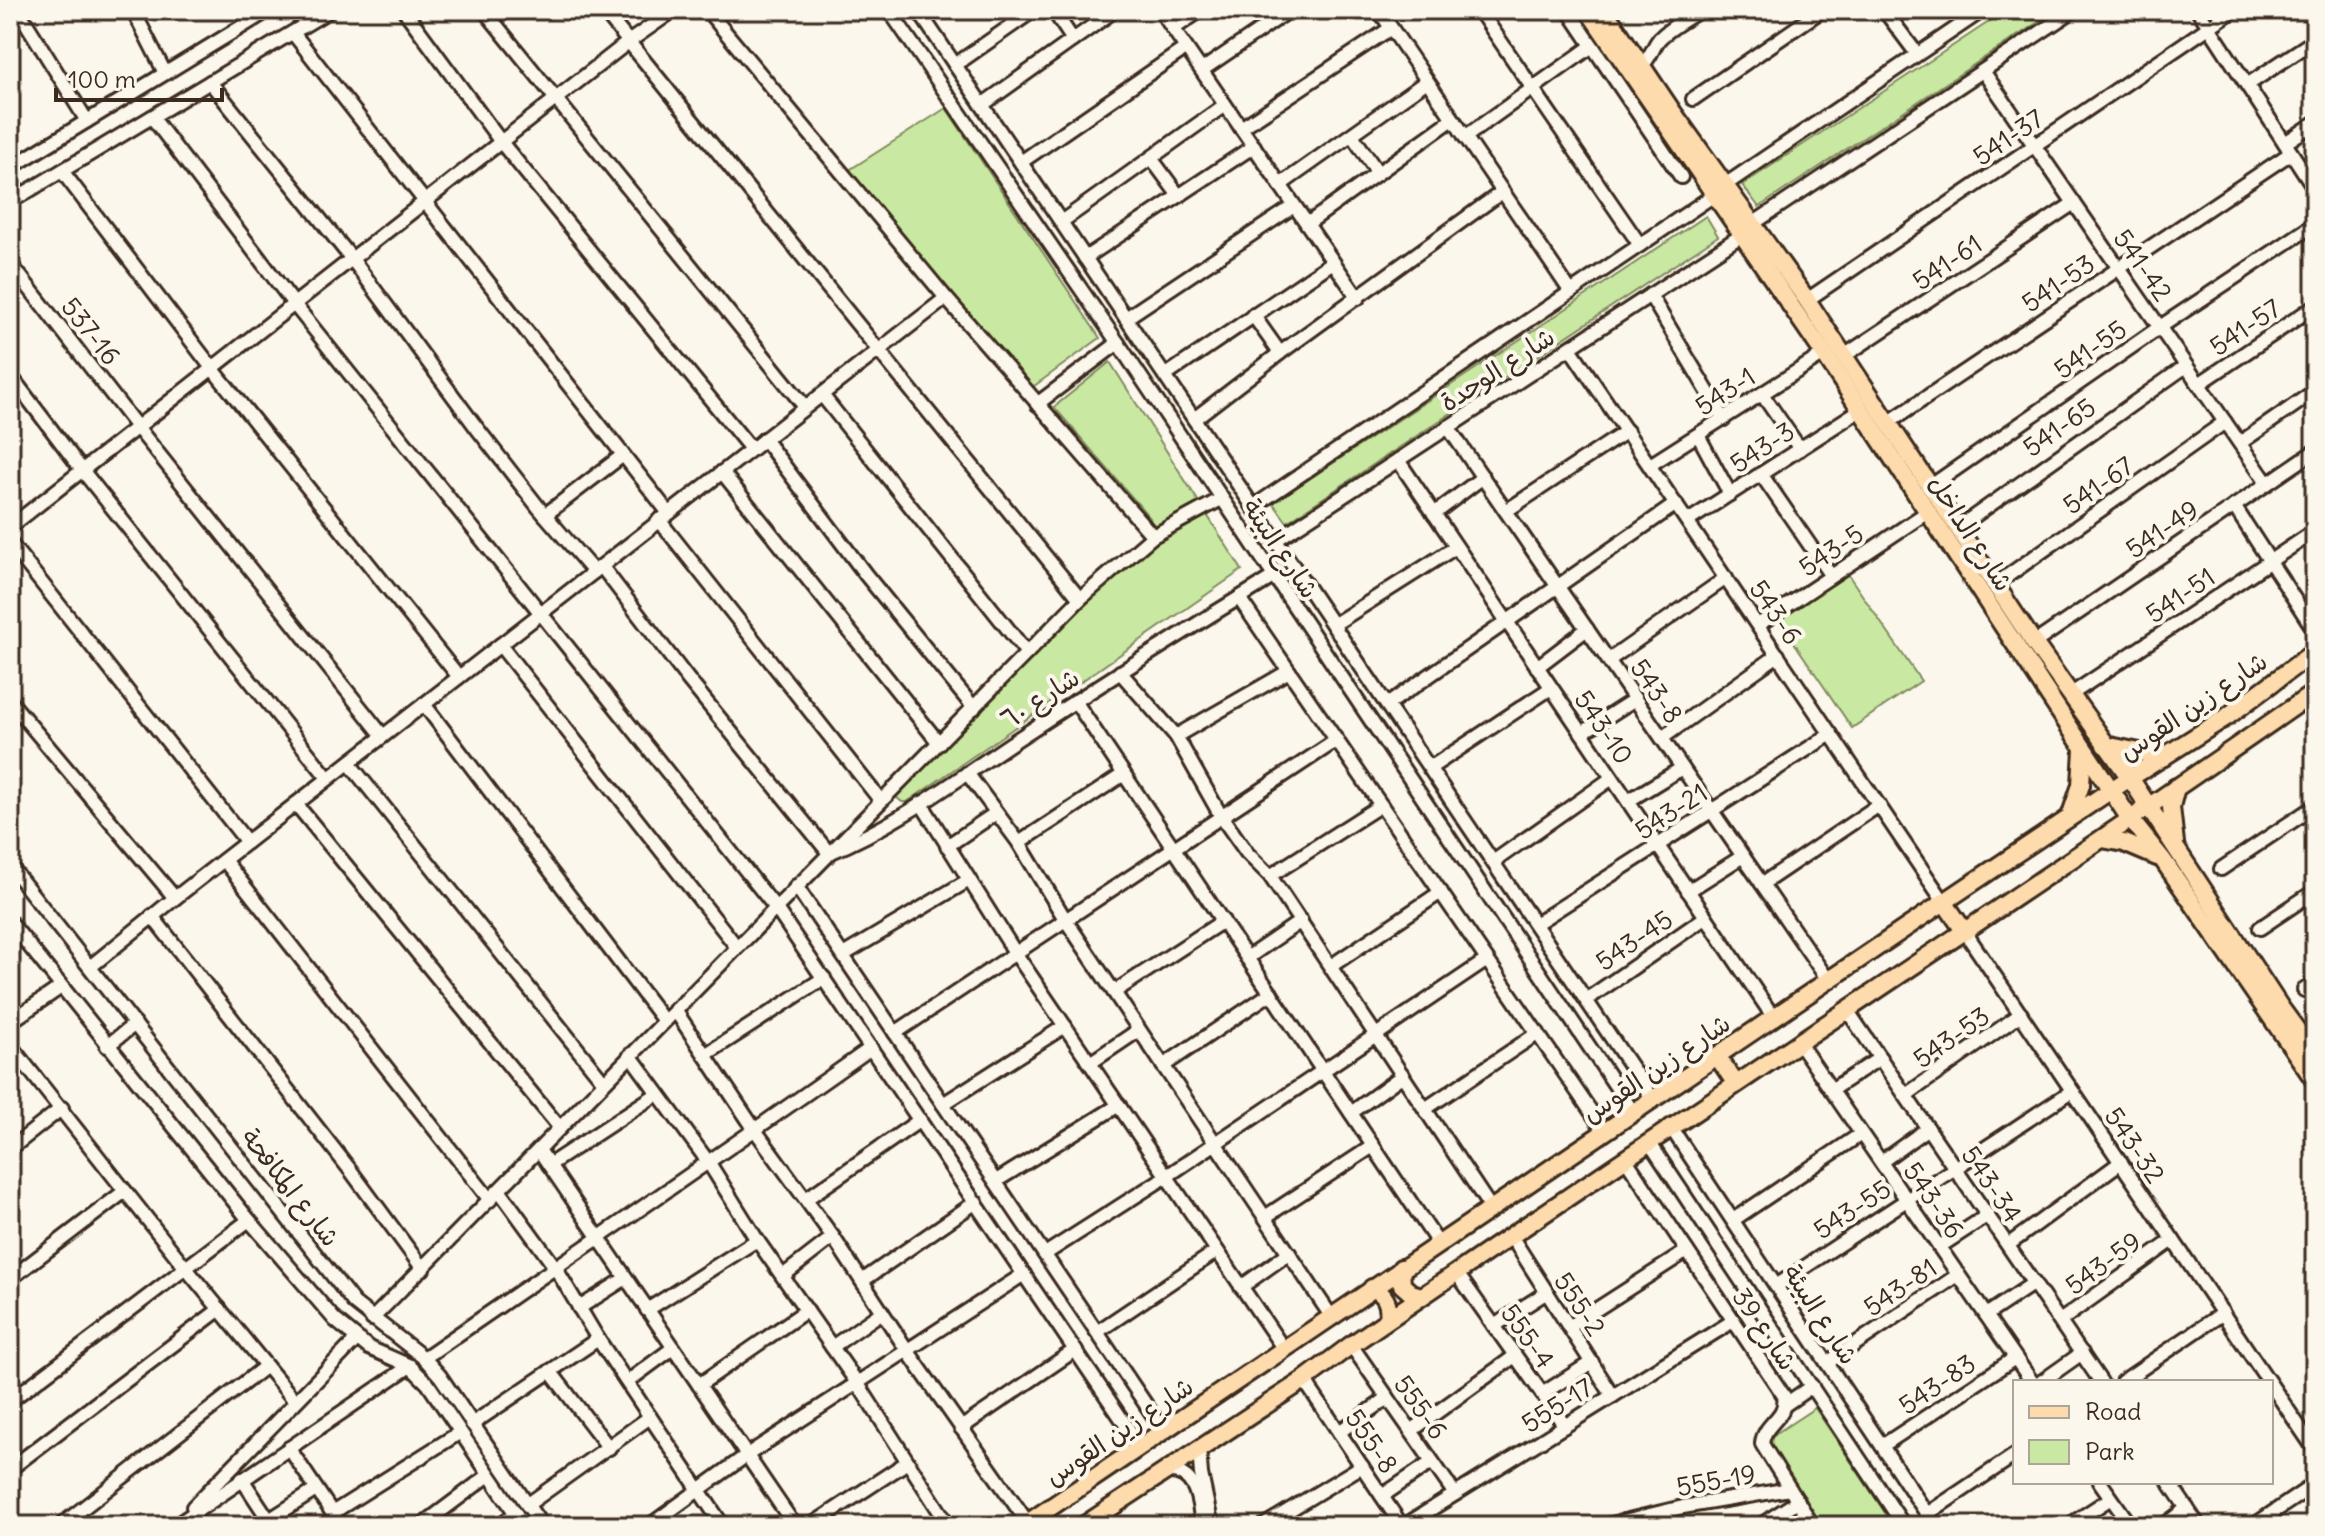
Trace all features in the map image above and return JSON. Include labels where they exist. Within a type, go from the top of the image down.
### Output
[{"type":"main road","name":"شارع الداخل","points":[[1588,10],[1629,72],[1748,229],[1807,300],[2034,643],[2149,805],[2169,854],[2315,1081]]},
{"type":"main road","name":"شارع الداخل","points":[[1604,10],[1629,72]]},
{"type":"main road","name":"شارع الداخل","points":[[1748,229],[1860,410],[2130,819],[2169,854],[2315,1055]]},
{"type":"main road","name":"شارع زين القوس","points":[[1025,1525],[1438,1243],[1492,1210],[1652,1098],[2070,817],[2228,716],[2315,651]]},
{"type":"main road","points":[[1083,1526],[1304,1380],[1670,1126],[1965,932],[2315,692]]},
{"type":"main road","points":[[2105,745],[2164,757]]},
{"type":"main road","points":[[2070,817],[2081,785],[2083,747]]},
{"type":"main road","points":[[2102,839],[2169,854],[2171,807],[2176,787]]},
{"type":"main road","points":[[1944,902],[1965,932]]},
{"type":"main road","points":[[1717,1056],[1736,1084]]},
{"type":"main road","points":[[1401,1268],[1402,1285],[1411,1293],[1421,1296]]},
{"type":"main road","points":[[1372,1288],[1381,1292],[1385,1299],[1388,1319]]},
{"type":"street","points":[[18,10],[87,121]]},
{"type":"street","points":[[133,10],[165,73]]},
{"type":"street","points":[[11,165],[269,10]]},
{"type":"street","points":[[10,202],[330,10]]},
{"type":"street","points":[[404,10],[501,142],[751,449]]},
{"type":"street","points":[[484,10],[805,407]]},
{"type":"street","points":[[603,10],[1080,599]]},
{"type":"street","points":[[10,527],[627,43],[674,10]]},
{"type":"street","points":[[707,10],[946,298],[1153,536]]},
{"type":"street","name":"شارع البيئة","points":[[889,10],[1118,343],[1633,1112]]},
{"type":"street","name":"شارع البيئة","points":[[918,10],[1652,1098]]},
{"type":"street","points":[[955,65],[1034,10]]},
{"type":"street","points":[[1053,10],[1073,40]]},
{"type":"street","points":[[982,105],[1115,10]]},
{"type":"street","points":[[1160,10],[1358,298]]},
{"type":"street","points":[[1173,29],[1201,10]]},
{"type":"street","points":[[1262,10],[1271,23]]},
{"type":"street","points":[[1202,70],[1290,10]]},
{"type":"street","points":[[1379,10],[1571,292]]},
{"type":"street","points":[[1479,10],[1640,245]]},
{"type":"street","points":[[1568,10],[1592,46],[1629,72],[1681,177]]},
{"type":"street","points":[[1629,72],[1650,58],[1654,45],[1662,36],[1700,10]]},
{"type":"street","points":[[1693,99],[1822,10]]},
{"type":"street","points":[[1884,10],[1917,54]]},
{"type":"street","name":"شارع الوحدة","points":[[1253,507],[1983,10]]},
{"type":"street","name":"شارع الوحدة","points":[[1276,540],[1650,295],[2072,10]]},
{"type":"street","points":[[2198,10],[2315,189]]},
{"type":"street","name":"541-37","points":[[1807,300],[2234,10]]},
{"type":"street","points":[[1241,128],[1391,28]]},
{"type":"street","points":[[293,33],[623,455],[664,516],[881,801]]},
{"type":"street","points":[[2247,85],[2315,40]]},
{"type":"street","points":[[1465,137],[1592,46]]},
{"type":"street","points":[[1021,162],[1186,48]]},
{"type":"street","name":"541-42","points":[[1983,71],[2267,483]]},
{"type":"street","points":[[1280,185],[1427,81]]},
{"type":"street","points":[[210,82],[352,259],[545,515],[598,570],[829,853]]},
{"type":"street","points":[[1061,222],[1225,105]]},
{"type":"street","points":[[152,117],[294,304],[775,907],[1140,1446]]},
{"type":"street","points":[[971,130],[991,118]]},
{"type":"street","points":[[1307,224],[1453,119]]},
{"type":"street","name":"541-53","points":[[1888,423],[2119,268],[2288,148],[2315,123]]},
{"type":"street","points":[[1352,135],[1378,173]]},
{"type":"street","points":[[1085,258],[1254,146]]},
{"type":"street","points":[[1151,158],[1179,196]]},
{"type":"street","points":[[62,171],[212,368],[459,677]]},
{"type":"street","points":[[1194,419],[1502,192]]},
{"type":"street","name":"541-61","points":[[1844,356],[2074,203]]},
{"type":"street","points":[[1126,318],[1294,206]]},
{"type":"street","name":"541-55","points":[[1931,486],[2315,224]]},
{"type":"street","points":[[1165,376],[1333,262]]},
{"type":"street","name":"537-16","points":[[10,263],[383,736]]},
{"type":"street","points":[[1650,295],[1724,419]]},
{"type":"street","points":[[90,967],[946,298]]},
{"type":"street","name":"541-57","points":[[2199,384],[2315,306]]},
{"type":"street","points":[[1253,315],[1280,353]]},
{"type":"street","points":[[1037,404],[1118,343]]},
{"type":"street","name":"543-6","points":[[1570,348],[1944,902]]},
{"type":"street","name":"543-1","points":[[1650,465],[1824,354]]},
{"type":"street","name":"541-65","points":[[1959,527],[2186,366]]},
{"type":"street","points":[[10,375],[328,778]]},
{"type":"street","points":[[2240,443],[2315,391]]},
{"type":"street","points":[[1762,394],[1800,449]]},
{"type":"street","points":[[822,395],[1027,653]]},
{"type":"street","name":"543-3","points":[[1688,521],[1860,410]]},
{"type":"street","name":"541-67","points":[[1996,584],[2225,422]]},
{"type":"street","name":"543-8","points":[[1448,427],[1828,980]]},
{"type":"street","points":[[1506,511],[1627,431]]},
{"type":"street","points":[[1698,435],[1730,494]]},
{"type":"street","points":[[764,439],[866,575],[974,708]]},
{"type":"street","name":"541-49","points":[[2034,643],[2315,451]]},
{"type":"street","points":[[545,515],[623,455]]},
{"type":"street","name":"543-10","points":[[1398,460],[1774,1018]]},
{"type":"street","points":[[722,472],[939,743]]},
{"type":"street","points":[[1761,474],[1831,576]]},
{"type":"street","points":[[1434,514],[1483,477]]},
{"type":"street","points":[[372,1319],[1080,599],[1153,536],[1221,499]]},
{"type":"street","points":[[1387,705],[1676,504]]},
{"type":"street","points":[[2234,506],[2315,631]]},
{"type":"street","name":"543-5","points":[[1758,625],[1929,511]]},
{"type":"street","name":"541-51","points":[[2070,695],[2315,531]]},
{"type":"street","points":[[10,543],[247,842]]},
{"type":"street","points":[[1333,625],[1456,547]]},
{"type":"street","name":"شارع ٦٠","points":[[829,853],[853,843],[921,803],[1120,672],[1273,577]]},
{"type":"street","points":[[1609,660],[1726,578]]},
{"type":"street","points":[[1239,598],[1605,1132]]},
{"type":"street","points":[[1537,667],[1587,629]]},
{"type":"street","points":[[500,645],[736,946]]},
{"type":"street","points":[[1662,738],[1778,655]]},
{"type":"street","points":[[1344,683],[1363,670]]},
{"type":"street","points":[[1176,736],[1289,671]]},
{"type":"street","points":[[1120,672],[1176,736],[1221,816],[1247,853],[1270,876],[1301,921],[1492,1210]]},
{"type":"street","points":[[1430,768],[1551,688]]},
{"type":"street","points":[[1582,733],[1635,699]]},
{"type":"street","points":[[10,701],[175,898]]},
{"type":"street","points":[[1075,701],[1438,1243]]},
{"type":"street","points":[[424,704],[664,1021]]},
{"type":"street","name":"543-21","points":[[1535,924],[1831,734]]},
{"type":"street","points":[[895,1033],[1337,740]]},
{"type":"street","points":[[349,763],[604,1082]]},
{"type":"street","points":[[1628,801],[1682,768]]},
{"type":"street","points":[[967,773],[1019,843],[1065,919],[1331,1316]]},
{"type":"street","points":[[1019,843],[1124,774]]},
{"type":"street","points":[[1493,862],[1612,778]]},
{"type":"street","points":[[921,803],[1016,954],[1283,1348]]},
{"type":"street","points":[[296,804],[560,1128]]},
{"type":"street","points":[[1270,876],[1381,805]]},
{"type":"street","points":[[1762,884],[1879,805]]},
{"type":"street","points":[[2221,869],[2315,806]]},
{"type":"street","points":[[947,846],[996,813]]},
{"type":"street","points":[[1688,891],[1743,856]]},
{"type":"street","points":[[224,860],[555,1267],[598,1339],[723,1526]]},
{"type":"street","name":"شارع المكافحة","points":[[10,866],[346,1293],[372,1319],[424,1358],[440,1376],[542,1526]]},
{"type":"street","points":[[843,955],[969,880]]},
{"type":"street","points":[[796,886],[1163,1430]]},
{"type":"street","points":[[2260,928],[2315,891]]},
{"type":"street","points":[[1331,966],[1441,892]]},
{"type":"street","points":[[152,916],[351,1171],[423,1269]]},
{"type":"street","name":"543-45","points":[[1586,1000],[1706,917]]},
{"type":"street","points":[[1114,992],[1223,921]]},
{"type":"street","points":[[1247,958],[1301,921]]},
{"type":"street","name":"شارع المكافحة","points":[[10,922],[249,1220],[335,1320],[356,1340],[380,1355],[410,1366],[428,1384],[524,1526]]},
{"type":"street","name":"543-32","points":[[1965,932],[2267,1380]]},
{"type":"street","points":[[1045,1254],[1167,1176],[1487,960]]},
{"type":"street","points":[[705,1055],[824,978]]},
{"type":"street","points":[[10,1022],[61,987]]},
{"type":"street","points":[[1163,1066],[1271,993]]},
{"type":"street","points":[[675,1010],[755,1130],[833,1237],[1025,1525]]},
{"type":"street","name":"543-34","points":[[1847,1010],[2100,1380]]},
{"type":"street","name":"543-53","points":[[1906,1095],[2021,1014]]},
{"type":"street","points":[[107,1046],[135,1024]]},
{"type":"street","points":[[943,1104],[1065,1026]]},
{"type":"street","points":[[1090,1063],[1139,1030]]},
{"type":"street","points":[[1425,1109],[1538,1033]]},
{"type":"street","name":"543-36","points":[[1799,1043],[2031,1380]]},
{"type":"street","points":[[10,1045],[295,1401]]},
{"type":"street","points":[[424,1358],[871,1048]]},
{"type":"street","points":[[630,1055],[709,1163],[757,1240],[858,1384],[949,1526]]},
{"type":"street","points":[[1831,1090],[1880,1058]]},
{"type":"street","points":[[1351,1113],[1403,1075]]},
{"type":"street","name":"543-55","points":[[1776,1286],[2072,1091]]},
{"type":"street","points":[[549,1165],[657,1094]]},
{"type":"street","points":[[996,1181],[1119,1105]]},
{"type":"street","points":[[10,1149],[62,1108]]},
{"type":"street","points":[[806,1199],[920,1120]]},
{"type":"street","name":"شارع البيئة","points":[[1670,1126],[1935,1526]]},
{"type":"street","points":[[1881,1162],[1928,1128]]},
{"type":"street","points":[[1733,1220],[1861,1134]]},
{"type":"street","name":"شارع البيئة","points":[[1649,1142],[1904,1526]]},
{"type":"street","points":[[1265,1217],[1373,1146]]},
{"type":"street","points":[[539,1150],[795,1526]]},
{"type":"street","points":[[953,1169],[977,1153]]},
{"type":"street","name":"شارع 39","points":[[1625,1158],[1784,1396],[1786,1404],[1783,1413],[1767,1427],[1762,1444],[1813,1526]]},
{"type":"street","points":[[2008,1245],[2121,1162]]},
{"type":"street","points":[[10,1279],[125,1191]]},
{"type":"street","points":[[862,1281],[976,1202]]},
{"type":"street","points":[[1939,1247],[1988,1215]]},
{"type":"street","points":[[10,1401],[249,1220]]},
{"type":"street","name":"555-2","points":[[1511,1236],[1613,1396]]},
{"type":"street","points":[[784,1275],[833,1237]]},
{"type":"street","points":[[647,1310],[757,1240]]},
{"type":"street","name":"543-59","points":[[2060,1321],[2173,1240]]},
{"type":"street","points":[[1097,1332],[1217,1251]]},
{"type":"street","points":[[1569,1327],[1687,1251]]},
{"type":"street","points":[[1241,1287],[1289,1253]]},
{"type":"street","name":"555-4","points":[[1456,1272],[1565,1426]]},
{"type":"street","points":[[649,1526],[747,1455],[1024,1274]]},
{"type":"street","name":"543-81","points":[[1827,1363],[1958,1275]]},
{"type":"street","points":[[579,1308],[626,1278]]},
{"type":"street","points":[[1986,1315],[2034,1283]]},
{"type":"street","points":[[1494,1326],[1547,1292]]},
{"type":"street","points":[[10,1469],[220,1309]]},
{"type":"street","points":[[699,1385],[807,1310]]},
{"type":"street","points":[[832,1347],[882,1312]]},
{"type":"street","points":[[2125,1380],[2223,1313]]},
{"type":"street","name":"555-17","points":[[1403,1526],[1733,1321]]},
{"type":"street","points":[[472,1424],[598,1339]]},
{"type":"street","points":[[175,1526],[356,1340]]},
{"type":"street","name":"555-6","points":[[1351,1345],[1455,1494]]},
{"type":"street","points":[[627,1382],[673,1348]]},
{"type":"street","points":[[961,1428],[1075,1350]]},
{"type":"street","points":[[2044,1380],[2082,1353]]},
{"type":"street","points":[[1411,1431],[1515,1356]]},
{"type":"street","name":"543-83","points":[[1882,1446],[2015,1358]]},
{"type":"street","points":[[1542,1394],[1592,1362]]},
{"type":"street","points":[[60,1526],[266,1366]]},
{"type":"street","points":[[175,1526],[410,1366]]},
{"type":"street","points":[[550,1371],[609,1448]]},
{"type":"street","name":"555-8","points":[[1304,1380],[1403,1526]]},
{"type":"street","points":[[1786,1404],[1812,1386]]},
{"type":"street","name":"543-32","points":[[2273,1389],[2315,1450]]},
{"type":"street","points":[[1339,1432],[1388,1398]]},
{"type":"street","points":[[527,1505],[650,1417]]},
{"type":"street","points":[[332,1513],[459,1433]]},
{"type":"street","points":[[289,1448],[341,1526]]},
{"type":"street","points":[[1199,1449],[1212,1526]]},
{"type":"street","points":[[1927,1514],[2013,1456]]},
{"type":"street","points":[[1382,1496],[1432,1462]]},
{"type":"street","points":[[810,1526],[906,1463]]},
{"type":"street","points":[[1263,1526],[1362,1466]]},
{"type":"street","points":[[1161,1472],[1180,1473],[1191,1480],[1202,1526]]},
{"type":"street","points":[[421,1526],[489,1475]]},
{"type":"street","points":[[242,1479],[271,1523],[316,1490]]},
{"type":"street","points":[[2101,1484],[2131,1526]]},
{"type":"street","points":[[2170,1484],[2199,1526]]},
{"type":"street","points":[[2253,1526],[2315,1484]]},
{"type":"street","name":"555-19","points":[[1603,1526],[1683,1507],[1790,1489]]},
{"type":"street","points":[[2068,1526],[2111,1498]]},
{"type":"street","points":[[1759,1526],[1798,1501]]},
{"type":"street","points":[[2163,1526],[2187,1508]]},
{"type":"street","points":[[497,1526],[516,1514]]},
{"type":"green space","points":[[2007,10],[2049,10],[2049,15],[1759,207],[1742,185]]},
{"type":"green space","points":[[946,108],[1100,338],[1026,392],[843,174]]},
{"type":"green space","points":[[1706,216],[1718,236],[1287,522],[1273,503]]},
{"type":"green space","points":[[1110,362],[1242,570],[907,802],[902,802],[896,797],[900,788],[1149,542],[1150,518],[1054,407]]},
{"type":"green space","points":[[1847,573],[1921,681],[1852,728],[1779,620]]},
{"type":"green space","points":[[1815,1408],[1894,1526],[1820,1526],[1771,1447],[1772,1436]]}]
